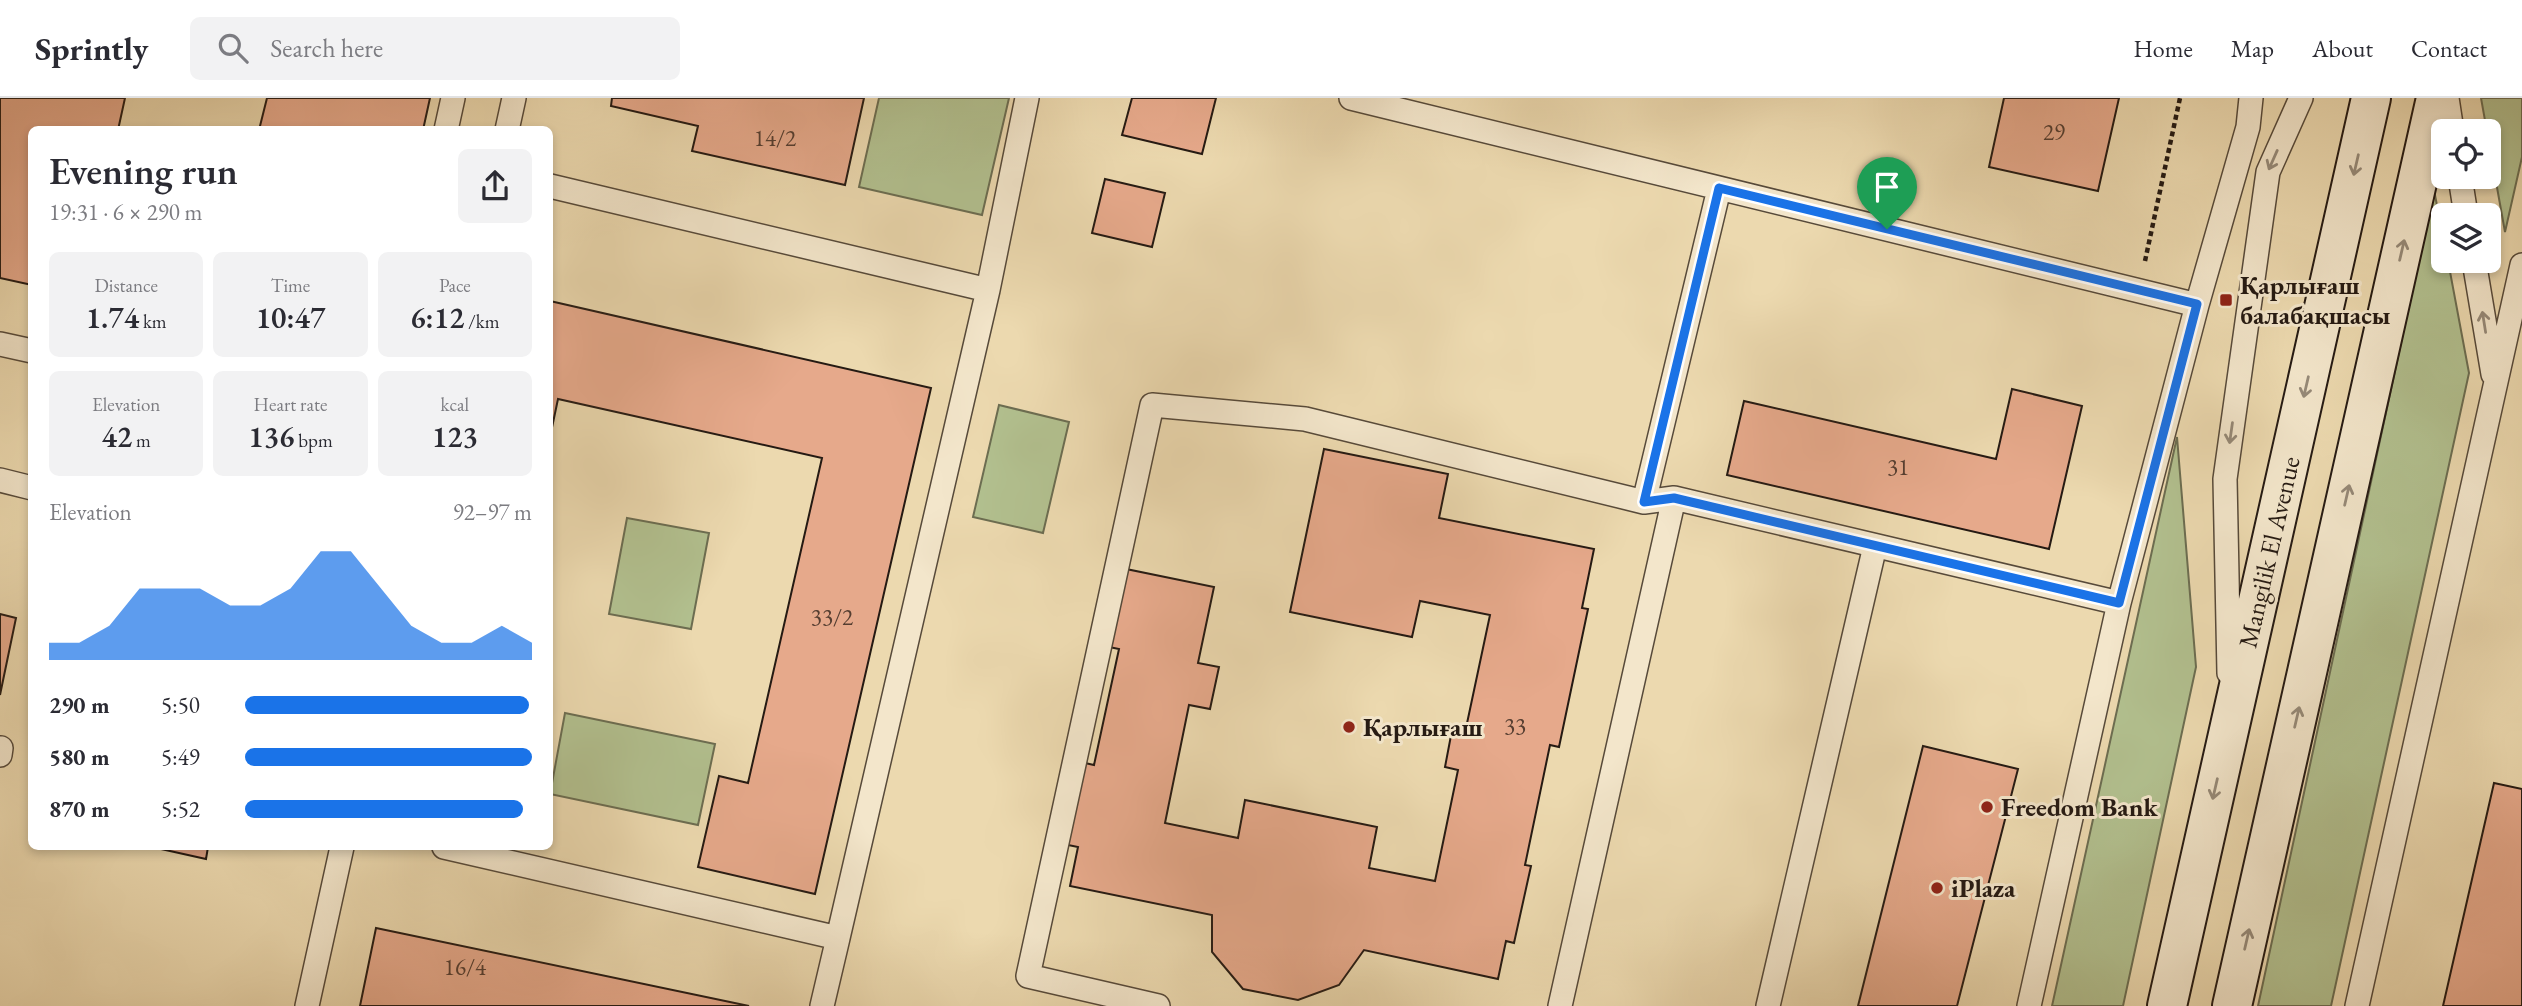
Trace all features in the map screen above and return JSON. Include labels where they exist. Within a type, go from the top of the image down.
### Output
[{"type":"main road","name":"Mangilik El Avenue","points":[[2166,1006],[2371,98]]},
{"type":"main road","points":[[2232,1006],[2436,98]]},
{"type":"lane","points":[[447,126],[453,98]]},
{"type":"lane","points":[[508,126],[514,98]]},
{"type":"lane","points":[[822,1006],[988,290],[1027,98]]},
{"type":"lane","points":[[1351,98],[2197,304]]},
{"type":"lane","points":[[2029,1006],[2119,603],[2197,304],[2248,127],[2251,98]]},
{"type":"lane","points":[[2248,127],[2269,98]]},
{"type":"lane","points":[[2231,723],[2225,479],[2268,172],[2301,98]]},
{"type":"lane","points":[[2447,98],[2450,119]]},
{"type":"lane","points":[[553,187],[988,290]]},
{"type":"lane","points":[[1644,502],[1719,188]]},
{"type":"lane","points":[[2357,1006],[2522,265]]},
{"type":"lane","points":[[2476,273],[2494,384]]},
{"type":"lane","points":[[0,344],[28,350]]},
{"type":"lane","points":[[1158,1006],[1028,976],[1152,405],[1305,419],[1644,502],[1674,498],[2119,603]]},
{"type":"lane","points":[[0,480],[28,487]]},
{"type":"lane","points":[[1560,1006],[1674,498]]},
{"type":"lane","points":[[1768,1006],[1875,546]]},
{"type":"lane","points":[[307,1006],[341,850]]},
{"type":"lane","points":[[457,850],[838,938]]},
{"type":"path","points":[[2139,290],[2180,98]]},
{"type":"green space","points":[[879,98],[1009,98],[982,215],[859,187]]},
{"type":"green space","points":[[2481,98],[2522,98],[2522,157],[2505,232],[2497,189],[2501,189],[2501,119],[2485,119]]},
{"type":"green space","points":[[2434,190],[2437,203],[2431,203]]},
{"type":"green space","points":[[2431,204],[2431,273],[2450,273],[2469,373],[2331,1006],[2258,1006]]},
{"type":"green space","points":[[999,405],[1069,422],[1043,533],[973,517]]},
{"type":"green space","points":[[2177,437],[2196,667],[2123,1006],[2052,1006]]},
{"type":"green space","points":[[627,518],[709,533],[691,629],[609,614]]},
{"type":"green space","points":[[565,713],[715,744],[698,825],[553,795],[553,778]]},
{"type":"building","points":[[0,98],[125,98],[119,126],[28,126],[28,284],[0,278]]},
{"type":"building","points":[[267,98],[430,98],[424,126],[260,126]]},
{"type":"building","points":[[612,98],[864,98],[845,185],[692,151],[698,126],[611,106]]},
{"type":"building","points":[[1132,98],[1216,98],[1202,154],[1122,135]]},
{"type":"building","points":[[2004,98],[2119,98],[2098,191],[1989,167]]},
{"type":"building","points":[[1105,179],[1165,193],[1152,247],[1092,233]]},
{"type":"building","points":[[553,302],[931,388],[815,894],[698,867],[719,776],[748,783],[822,458],[558,399],[553,423]]},
{"type":"building","points":[[2012,389],[2082,406],[2049,549],[1727,475],[1744,401],[1996,459]]},
{"type":"building","points":[[1324,449],[1448,474],[1439,518],[1594,549],[1582,608],[1588,609],[1559,747],[1550,745],[1525,865],[1531,866],[1514,943],[1506,941],[1498,979],[1364,950],[1339,985],[1298,1000],[1243,989],[1212,952],[1212,915],[1070,886],[1078,847],[1068,845],[1085,763],[1094,765],[1119,649],[1109,647],[1126,569],[1214,587],[1198,663],[1219,667],[1210,709],[1189,705],[1165,823],[1238,838],[1245,800],[1377,827],[1369,868],[1435,881],[1458,770],[1445,767],[1453,725],[1466,728],[1490,615],[1420,601],[1412,637],[1290,612]]},
{"type":"building","points":[[0,614],[16,618],[0,695]]},
{"type":"building","name":"iPlaza","points":[[1923,746],[2018,769],[1957,1006],[1858,1006]]},
{"type":"building","points":[[2494,783],[2522,789],[2522,1006],[2443,1006]]},
{"type":"building","points":[[166,850],[208,850],[206,859]]},
{"type":"building","points":[[376,928],[749,1006],[360,1006]]},
{"type":"place","name":"Қарлығаш балабақшасы","points":[[2226,300]]},
{"type":"place","name":"Қарлығаш","points":[[1349,727]]},
{"type":"place","name":"Freedom Bank","points":[[1987,807]]},
{"type":"place","name":"iPlaza","points":[[1937,888]]},
{"type":"route","points":[[1719,188],[1887,229],[2197,304],[2119,603],[1674,498],[1644,502],[1719,188]]}]
